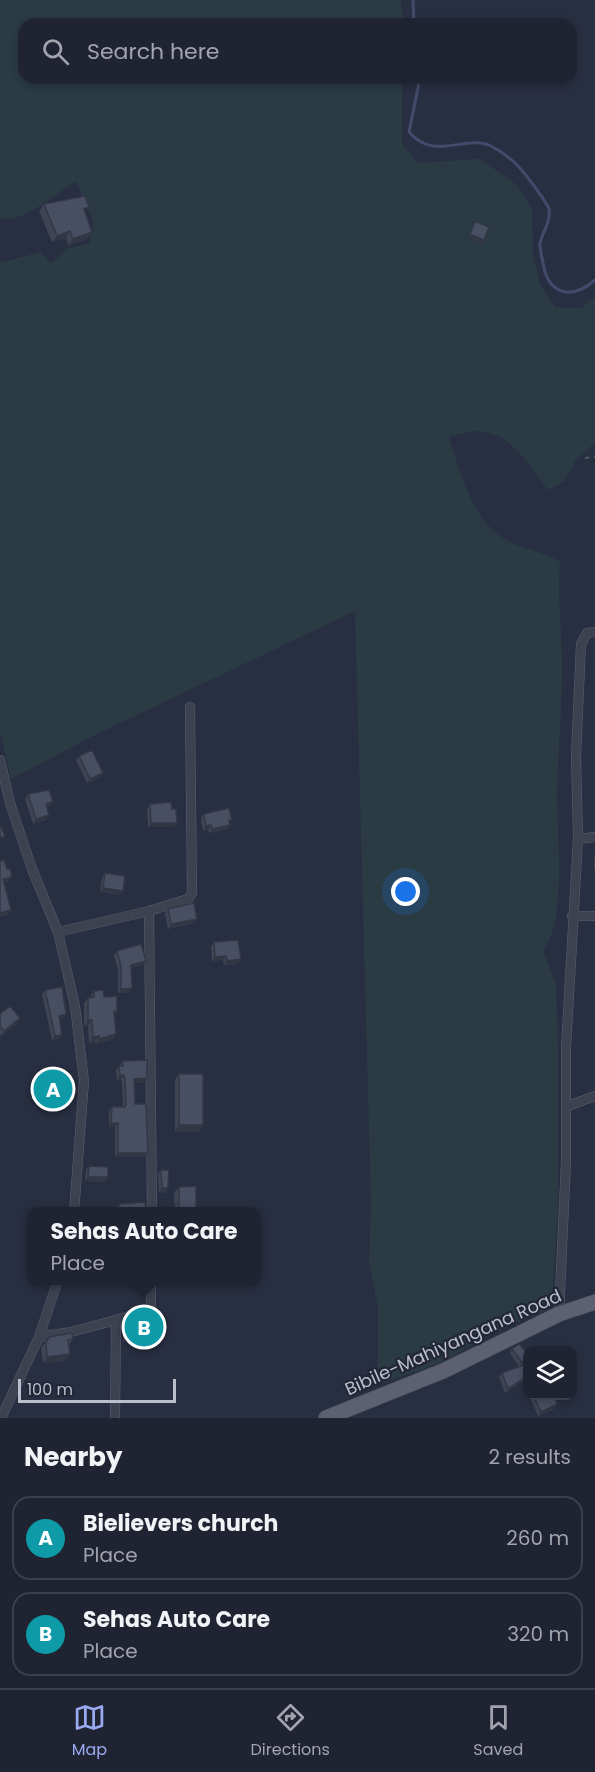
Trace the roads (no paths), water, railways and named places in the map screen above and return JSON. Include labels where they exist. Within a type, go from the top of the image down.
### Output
[{"type":"main road","name":"Bibile-Mahiyangana Road","points":[[326,1418],[443,1371],[558,1314],[595,1302]]},
{"type":"street","points":[[558,1314],[568,1106],[566,1048],[578,839],[576,756],[581,644],[587,633],[595,632]]},
{"type":"street","points":[[58,932],[148,911],[188,899],[192,893],[190,707]]},
{"type":"street","points":[[0,760],[10,803],[32,869],[58,932],[75,1006],[84,1081],[74,1207]]},
{"type":"street","points":[[578,839],[595,837]]},
{"type":"street","points":[[148,911],[152,1207]]},
{"type":"street","points":[[572,916],[595,916]]},
{"type":"street","points":[[568,1106],[595,1096]]},
{"type":"street","points":[[1,1418],[39,1336],[57,1285]]},
{"type":"street","points":[[39,1336],[71,1332],[151,1309],[151,1285]]},
{"type":"street","points":[[115,1418],[116,1320]]},
{"type":"waterway","points":[[413,0],[414,18]]},
{"type":"waterway","points":[[419,84],[409,132],[419,141],[429,145],[450,146],[481,143],[507,156],[526,175],[548,208],[549,219],[540,244],[550,282],[555,288],[569,292],[586,287],[595,280]]},
{"type":"place","name":"Bielievers church","points":[[53,1089]]},
{"type":"place","name":"Sehas Auto Care","points":[[144,1327]]}]
